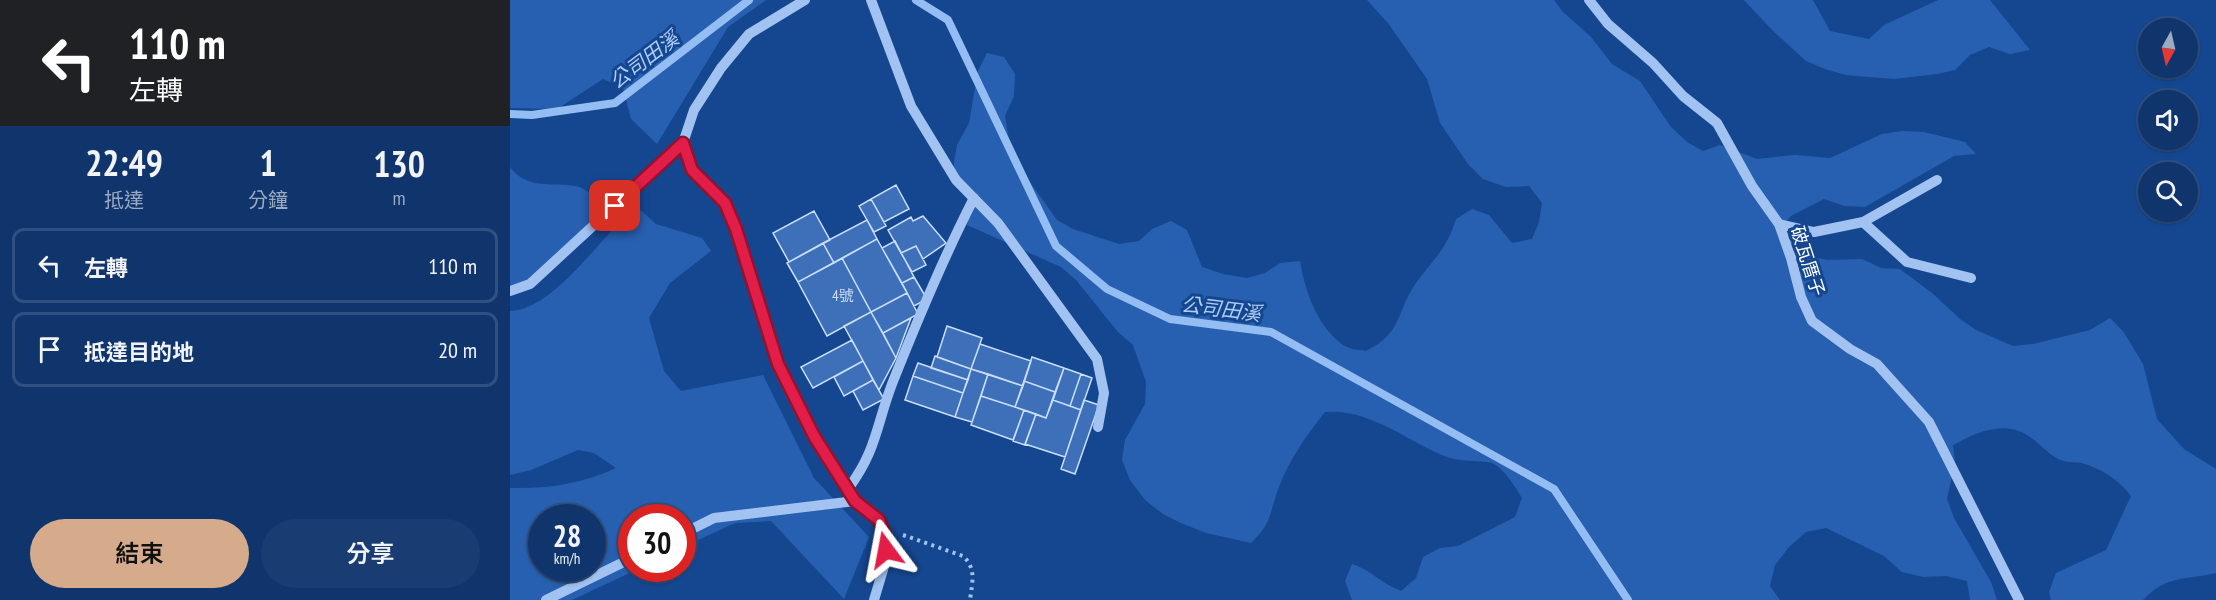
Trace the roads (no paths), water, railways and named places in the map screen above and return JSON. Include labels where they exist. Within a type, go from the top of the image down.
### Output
[{"type":"street","points":[[510,291],[530,284],[683,143],[693,110],[721,68],[749,34],[805,0]]},
{"type":"street","points":[[871,0],[911,106],[956,180],[998,223],[1097,359],[1104,393],[1098,427]]},
{"type":"street","name":"破瓦厝子","points":[[1588,0],[1608,24],[1653,63],[1683,96],[1717,123],[1752,186],[1779,224],[1801,297],[1812,321],[1877,364],[1929,422],[2019,600]]},
{"type":"street","points":[[683,143],[692,170],[725,203],[736,229],[778,364],[814,436],[855,501],[879,520],[886,537],[885,562],[874,600]]},
{"type":"street","points":[[1779,224],[1814,232],[1863,222],[1937,180]]},
{"type":"street","points":[[848,489],[864,467],[891,387],[957,232],[974,198]]},
{"type":"street","points":[[1863,222],[1907,262],[1971,278]]},
{"type":"street","points":[[696,527],[714,518],[855,501]]},
{"type":"street","points":[[546,600],[618,565]]},
{"type":"waterway","name":"公司田溪","points":[[510,114],[532,115],[615,103],[749,0]]},
{"type":"waterway","name":"公司田溪","points":[[916,0],[948,20],[1056,246],[1107,289],[1170,319],[1271,332],[1554,489],[1628,600]]}]
